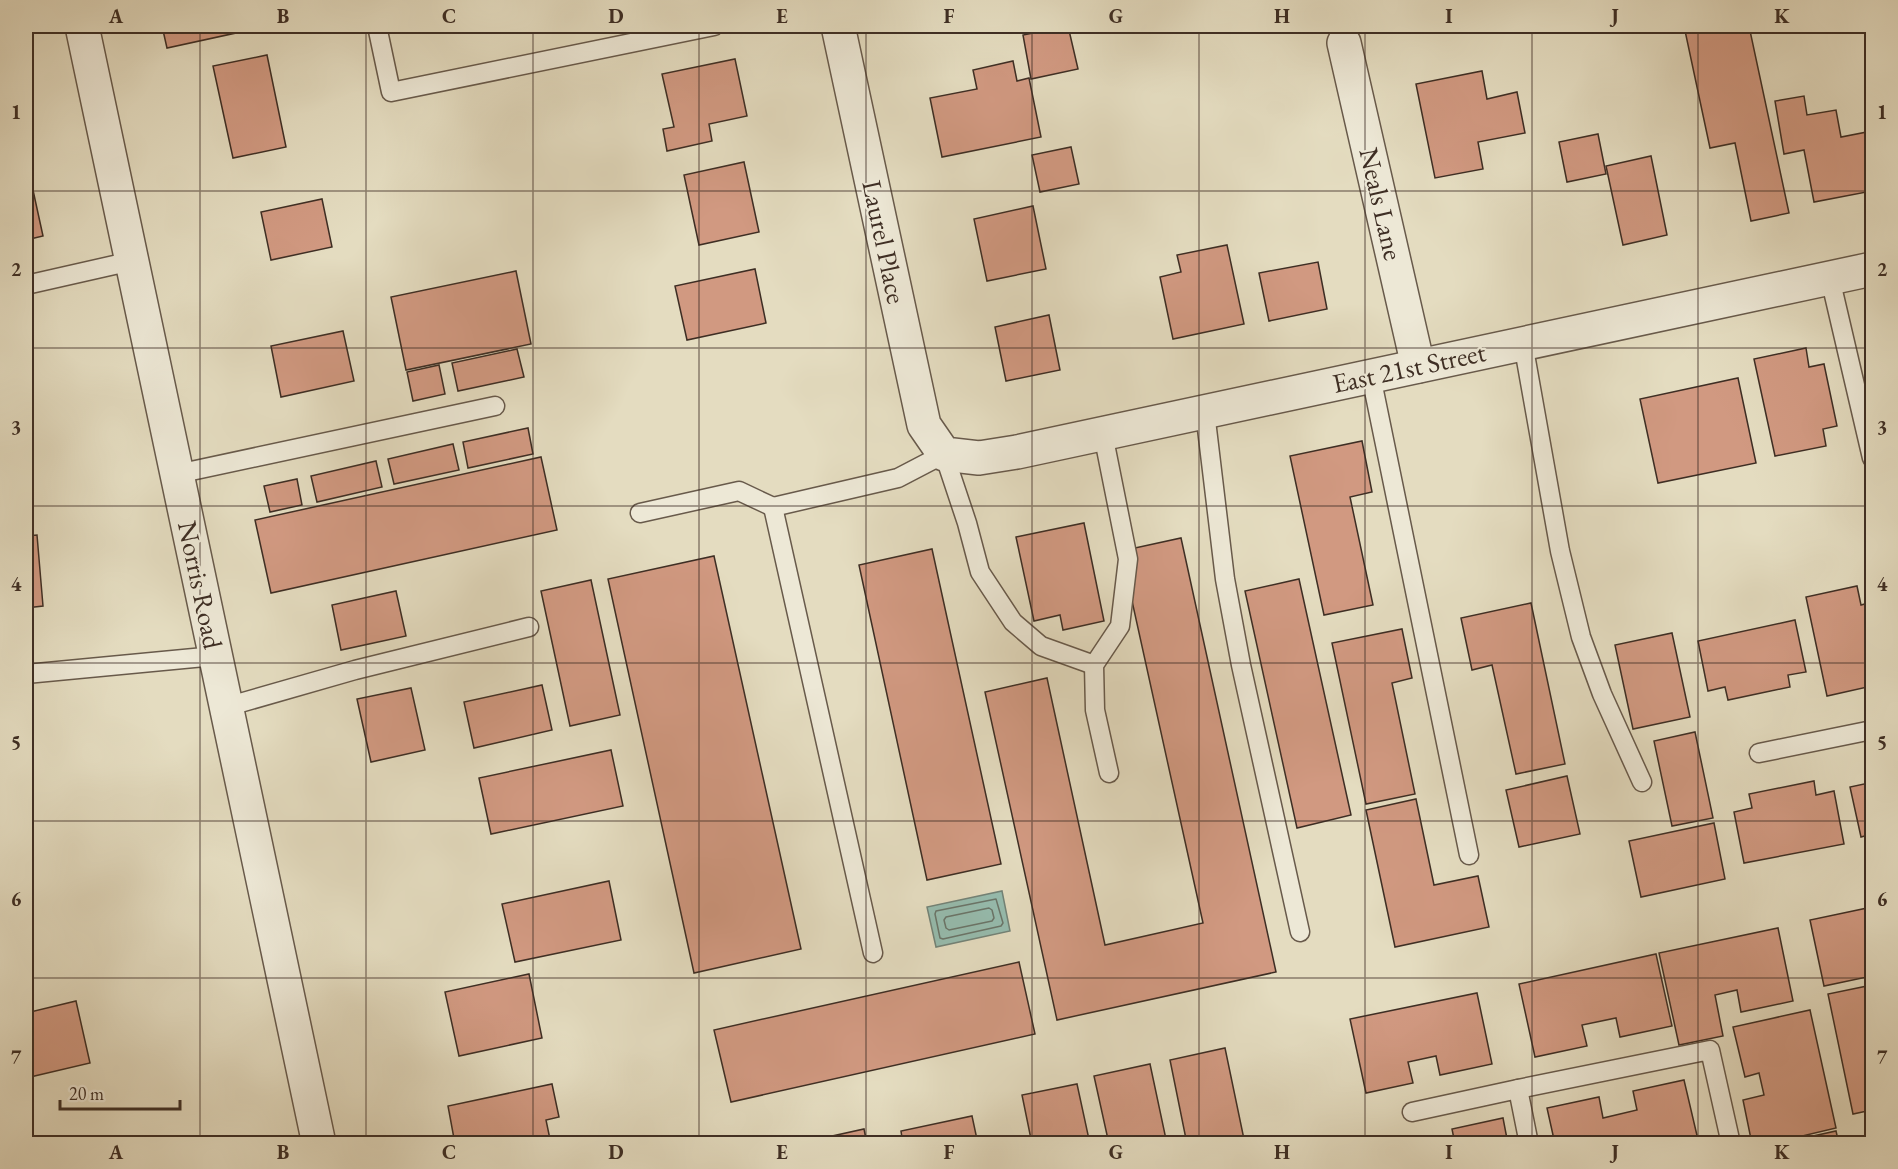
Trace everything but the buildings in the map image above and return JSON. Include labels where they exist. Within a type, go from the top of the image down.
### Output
[{"type":"street","name":"Norris Road","points":[[82,26],[319,1143]]},
{"type":"street","name":"Laurel Place","points":[[838,26],[924,425],[944,454]]},
{"type":"street","name":"Neals Lane","points":[[1344,43],[1418,366]]},
{"type":"street","name":"East 21st Street","points":[[944,454],[979,458],[1017,453],[1872,268]]},
{"type":"lane","points":[[377,26],[391,92],[714,26]]},
{"type":"lane","points":[[26,285],[132,261]]},
{"type":"lane","points":[[1830,278],[1872,458]]},
{"type":"lane","points":[[1522,343],[1560,551],[1581,637],[1602,694],[1642,782]]},
{"type":"lane","points":[[1371,376],[1469,855]]},
{"type":"lane","points":[[177,474],[495,406]]},
{"type":"lane","points":[[1205,412],[1227,590],[1241,665],[1300,932]]},
{"type":"lane","points":[[1103,434],[1128,559],[1120,626],[1094,665],[1095,710],[1109,773]]},
{"type":"lane","points":[[640,513],[739,491],[773,507],[898,478],[944,454],[967,522],[980,572],[1013,622],[1041,646],[1094,665]]},
{"type":"lane","points":[[773,507],[873,953]]},
{"type":"lane","points":[[226,707],[355,670],[529,627]]},
{"type":"lane","points":[[26,674],[215,656]]},
{"type":"lane","points":[[1759,753],[1872,730]]},
{"type":"lane","points":[[1412,1112],[1710,1050],[1731,1143]]},
{"type":"lane","points":[[1518,1089],[1529,1143]]},
{"type":"water","points":[[1002,891],[1010,931],[936,947],[927,907]]}]
